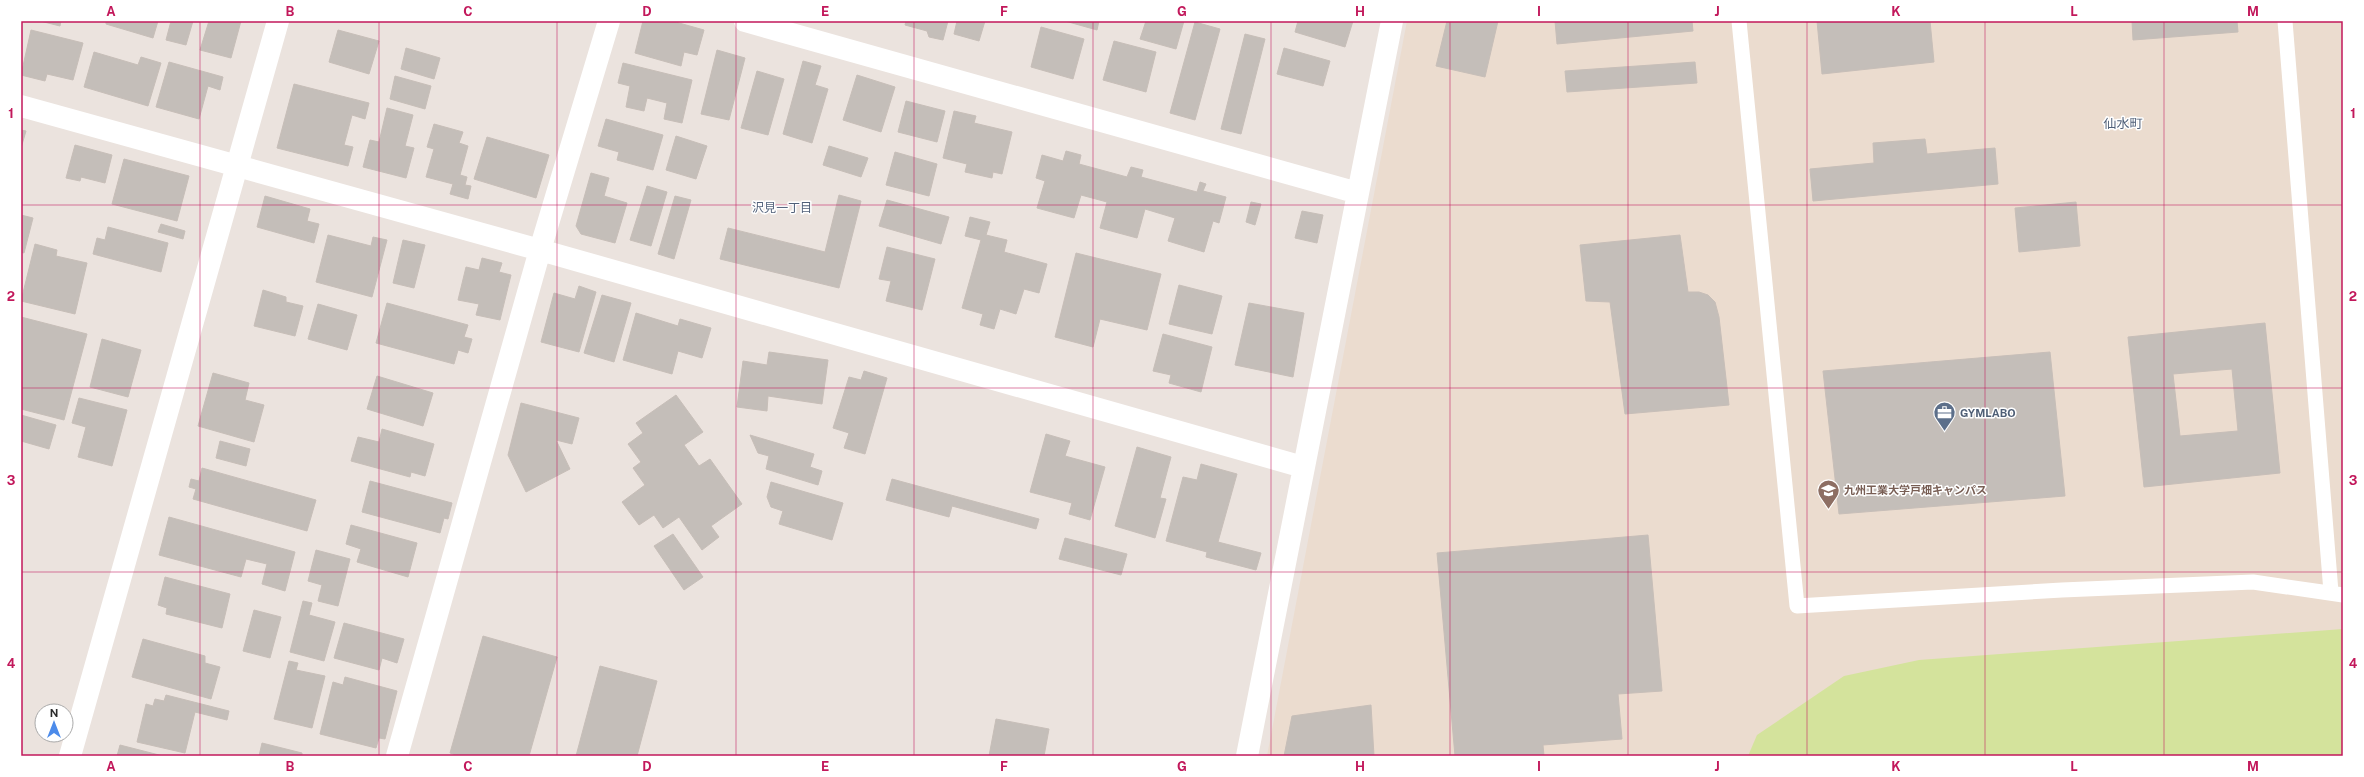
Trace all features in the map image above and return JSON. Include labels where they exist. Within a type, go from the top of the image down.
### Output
[{"type":"street","points":[[70,756],[278,21]]},
{"type":"street","points":[[396,756],[540,250],[609,21]]},
{"type":"street","points":[[746,21],[1358,193]]},
{"type":"street","points":[[1247,756],[1392,21]]},
{"type":"street","points":[[21,106],[540,250],[1304,467]]},
{"type":"lane","points":[[1739,21],[1797,606],[2062,590],[2253,582],[2337,593],[2285,21]]},
{"type":"shaded area","name":"九州工業大学戸畑キャンパス","points":[[1407,21],[2343,21],[2343,756],[1267,756]]},
{"type":"green space","points":[[2343,629],[2343,756],[1748,756],[1757,735],[1844,676],[1919,660]]},
{"type":"building","points":[[40,21],[61,21],[60,26]]},
{"type":"building","points":[[106,21],[158,21],[153,38],[106,24]]},
{"type":"building","points":[[171,21],[193,21],[186,45],[166,40]]},
{"type":"building","points":[[209,21],[241,21],[231,58],[200,50]]},
{"type":"building","points":[[643,21],[672,21],[704,30],[697,55],[684,52],[681,66],[635,53]]},
{"type":"building","points":[[906,21],[948,21],[943,40],[929,37],[927,31],[905,25]]},
{"type":"building","points":[[957,21],[985,21],[979,41],[954,34]]},
{"type":"building","points":[[1065,21],[1099,21],[1097,30]]},
{"type":"building","points":[[1146,21],[1184,21],[1176,49],[1140,39]]},
{"type":"building","points":[[1298,21],[1353,21],[1345,47],[1295,32]]},
{"type":"building","points":[[1447,21],[1498,21],[1485,77],[1436,66]]},
{"type":"building","points":[[1555,21],[1692,21],[1693,31],[1557,44]]},
{"type":"building","points":[[1817,21],[1930,21],[1934,62],[1822,74]]},
{"type":"building","points":[[2132,21],[2237,21],[2238,32],[2133,40]]},
{"type":"building","points":[[1195,22],[1220,29],[1195,120],[1170,113]]},
{"type":"building","points":[[1041,27],[1084,39],[1073,79],[1031,67]]},
{"type":"building","points":[[31,30],[83,43],[73,80],[47,74],[45,81],[21,75]]},
{"type":"building","points":[[338,30],[379,41],[369,74],[329,62]]},
{"type":"building","points":[[1245,34],[1265,39],[1241,134],[1221,129]]},
{"type":"building","points":[[1114,41],[1156,52],[1146,92],[1103,80]]},
{"type":"building","points":[[406,48],[440,58],[434,79],[401,69]]},
{"type":"building","points":[[1284,48],[1330,61],[1323,86],[1277,74]]},
{"type":"building","points":[[717,50],[745,58],[729,120],[701,114]]},
{"type":"building","points":[[94,52],[138,65],[141,57],[161,63],[148,106],[84,87]]},
{"type":"building","points":[[803,61],[821,66],[815,85],[828,89],[812,143],[783,134]]},
{"type":"building","points":[[169,62],[223,77],[220,90],[208,86],[199,119],[156,107]]},
{"type":"building","points":[[1695,62],[1697,83],[1567,92],[1565,71]]},
{"type":"building","points":[[623,63],[692,80],[682,123],[664,119],[667,103],[647,98],[644,111],[626,107],[630,86],[618,83]]},
{"type":"building","points":[[757,71],[784,79],[768,135],[741,128]]},
{"type":"building","points":[[857,75],[895,87],[881,132],[843,120]]},
{"type":"building","points":[[395,76],[431,86],[425,109],[390,99]]},
{"type":"building","points":[[294,84],[369,103],[365,119],[352,115],[344,145],[353,147],[348,166],[277,148]]},
{"type":"building","points":[[906,101],[945,111],[937,142],[898,132]]},
{"type":"building","points":[[387,108],[413,115],[405,146],[414,148],[406,178],[363,167],[370,140],[379,142]]},
{"type":"building","points":[[954,111],[976,116],[974,123],[1012,132],[1002,174],[993,172],[992,178],[965,172],[967,164],[943,158]]},
{"type":"building","points":[[606,119],[663,135],[653,170],[617,160],[619,152],[598,146]]},
{"type":"building","points":[[434,124],[463,132],[459,143],[468,146],[460,175],[467,177],[465,185],[471,186],[468,199],[450,194],[453,184],[426,177],[434,149],[427,147]]},
{"type":"building","points":[[21,130],[26,131],[21,148]]},
{"type":"building","points":[[676,136],[707,146],[696,179],[666,170]]},
{"type":"building","points":[[487,137],[549,155],[536,198],[474,179]]},
{"type":"building","points":[[1925,139],[1927,154],[1995,148],[1998,184],[1813,201],[1810,169],[1874,163],[1873,143]]},
{"type":"building","points":[[75,145],[112,155],[105,183],[81,177],[80,181],[66,178]]},
{"type":"building","points":[[829,146],[868,158],[861,177],[823,165]]},
{"type":"building","points":[[1066,151],[1081,155],[1079,164],[1127,177],[1131,167],[1143,170],[1141,177],[1197,192],[1200,182],[1206,184],[1203,191],[1226,197],[1219,223],[1213,221],[1204,252],[1168,241],[1175,218],[1145,209],[1137,238],[1100,228],[1107,202],[1081,195],[1074,218],[1037,208],[1045,181],[1036,178],[1042,155],[1063,161]]},
{"type":"building","points":[[895,152],[937,164],[929,196],[886,185]]},
{"type":"building","points":[[124,159],[189,176],[177,221],[112,204]]},
{"type":"building","points":[[591,173],[609,178],[604,196],[627,203],[615,243],[581,234],[576,226]]},
{"type":"building","points":[[647,186],[667,192],[651,246],[630,240]]},
{"type":"building","points":[[839,195],[861,201],[839,288],[720,259],[728,228],[825,252]]},
{"type":"building","points":[[265,196],[310,209],[307,221],[319,224],[314,243],[257,227]]},
{"type":"building","points":[[675,196],[691,200],[674,259],[658,254]]},
{"type":"building","points":[[887,200],[949,217],[941,244],[879,226]]},
{"type":"building","points":[[1251,202],[1261,204],[1255,225],[1246,222]]},
{"type":"building","points":[[2076,202],[2080,246],[2019,252],[2015,208]]},
{"type":"building","points":[[1302,211],[1323,215],[1317,243],[1295,238]]},
{"type":"building","points":[[21,215],[33,218],[24,253],[21,252]]},
{"type":"building","points":[[970,217],[990,222],[986,235],[1007,240],[1004,252],[1047,264],[1039,293],[1024,289],[1016,314],[1000,309],[994,329],[980,325],[983,314],[962,308],[981,240],[965,236]]},
{"type":"building","points":[[161,224],[185,231],[183,239],[158,232]]},
{"type":"building","points":[[108,227],[168,243],[161,272],[93,254],[97,238],[105,240]]},
{"type":"building","points":[[328,235],[371,246],[373,237],[387,240],[372,297],[316,282]]},
{"type":"building","points":[[1680,235],[1688,292],[1699,292],[1708,295],[1715,302],[1719,317],[1729,405],[1625,414],[1610,302],[1586,301],[1580,245]]},
{"type":"building","points":[[403,240],[425,245],[414,288],[393,283]]},
{"type":"building","points":[[35,244],[57,250],[56,256],[87,263],[75,314],[21,301]]},
{"type":"building","points":[[887,247],[935,259],[922,310],[886,301],[891,281],[879,279]]},
{"type":"building","points":[[1076,253],[1161,274],[1147,330],[1100,319],[1093,347],[1055,337]]},
{"type":"building","points":[[482,258],[502,263],[499,272],[511,275],[500,320],[476,315],[479,304],[458,300],[466,267],[479,270]]},
{"type":"building","points":[[1179,285],[1222,296],[1212,334],[1169,324]]},
{"type":"building","points":[[579,286],[596,292],[579,352],[541,342],[554,293],[575,299]]},
{"type":"building","points":[[263,290],[286,297],[286,302],[303,306],[295,336],[254,326]]},
{"type":"building","points":[[602,295],[631,303],[614,362],[584,353]]},
{"type":"building","points":[[387,303],[468,325],[464,337],[472,339],[468,353],[458,350],[454,364],[376,343]]},
{"type":"building","points":[[1249,303],[1304,313],[1293,377],[1235,365]]},
{"type":"building","points":[[318,304],[357,315],[347,350],[308,339]]},
{"type":"building","points":[[636,313],[678,326],[680,319],[711,328],[702,358],[678,351],[672,374],[623,360]]},
{"type":"building","points":[[21,317],[87,334],[64,420],[21,409]]},
{"type":"building","points":[[2265,323],[2280,473],[2144,487],[2128,337]],"holes":[[[2232,369],[2238,431],[2180,436],[2173,374]]]},
{"type":"building","points":[[1163,334],[1212,347],[1201,392],[1169,383],[1171,375],[1153,371]]},
{"type":"building","points":[[102,339],[141,350],[128,397],[90,387]]},
{"type":"building","points":[[769,352],[828,360],[822,404],[768,396],[767,411],[737,407],[743,361],[767,365]]},
{"type":"building","name":"GYMLABO","points":[[2050,352],[2065,496],[1839,514],[1823,371]]},
{"type":"building","points":[[864,371],[887,378],[865,454],[844,448],[849,433],[833,428],[849,377],[861,380]]},
{"type":"building","points":[[213,373],[249,383],[245,400],[264,405],[254,442],[198,426]]},
{"type":"building","points":[[377,376],[433,393],[423,426],[367,409]]},
{"type":"building","points":[[676,395],[703,432],[684,445],[699,466],[710,459],[742,504],[711,526],[719,537],[702,550],[679,517],[663,528],[654,515],[639,525],[622,502],[645,485],[633,468],[641,462],[628,444],[643,433],[636,423]]},
{"type":"building","points":[[79,398],[127,410],[112,466],[78,457],[86,427],[72,423]]},
{"type":"building","points":[[521,403],[579,418],[572,444],[556,440],[570,469],[526,492],[508,455]]},
{"type":"building","points":[[21,415],[56,425],[49,449],[21,441]]},
{"type":"building","points":[[382,429],[434,444],[425,476],[411,472],[410,477],[351,461],[358,437],[379,442]]},
{"type":"building","points":[[1046,434],[1070,441],[1065,456],[1105,467],[1090,520],[1069,514],[1072,503],[1030,492]]},
{"type":"building","points":[[750,435],[814,454],[810,467],[822,471],[818,485],[766,469],[769,456],[758,453]]},
{"type":"building","points":[[220,441],[250,449],[246,466],[216,458]]},
{"type":"building","points":[[1137,447],[1171,457],[1160,498],[1166,499],[1155,538],[1115,526]]},
{"type":"building","points":[[1201,464],[1237,474],[1218,542],[1261,553],[1256,570],[1206,557],[1207,552],[1166,541],[1183,477],[1197,480]]},
{"type":"building","points":[[202,468],[316,500],[307,531],[193,499],[196,489],[189,487],[191,479],[199,481]]},
{"type":"building","points":[[892,479],[1039,519],[1036,529],[952,506],[949,517],[886,500]]},
{"type":"building","points":[[370,481],[452,503],[448,519],[444,518],[440,533],[362,512]]},
{"type":"building","points":[[771,482],[843,503],[832,540],[779,524],[783,511],[771,507],[767,497]]},
{"type":"building","points":[[169,517],[295,552],[285,591],[262,584],[267,564],[246,559],[241,577],[159,555]]},
{"type":"building","points":[[351,525],[417,543],[408,577],[357,562],[361,549],[346,544]]},
{"type":"building","points":[[673,534],[703,577],[684,590],[654,546]]},
{"type":"building","points":[[1648,535],[1662,691],[1618,694],[1622,739],[1543,745],[1544,756],[1455,756],[1437,553]]},
{"type":"building","points":[[1065,538],[1127,554],[1121,575],[1059,559]]},
{"type":"building","points":[[316,550],[350,559],[338,606],[318,601],[322,585],[308,581]]},
{"type":"building","points":[[165,577],[230,594],[222,628],[166,614],[167,608],[158,605]]},
{"type":"building","points":[[303,601],[312,603],[309,615],[335,622],[324,661],[290,652]]},
{"type":"building","points":[[254,610],[281,617],[270,658],[243,651]]},
{"type":"building","points":[[344,623],[404,639],[397,663],[382,658],[379,670],[334,658]]},
{"type":"building","points":[[483,636],[557,657],[529,756],[459,756],[450,753]]},
{"type":"building","points":[[143,639],[205,656],[205,663],[220,667],[211,699],[132,677]]},
{"type":"building","points":[[289,661],[298,663],[296,670],[325,676],[312,728],[274,719]]},
{"type":"building","points":[[600,666],[657,681],[637,756],[576,756]]},
{"type":"building","points":[[345,677],[397,691],[385,739],[379,738],[376,748],[320,734],[333,682],[343,685]]},
{"type":"building","points":[[166,695],[229,711],[227,720],[195,712],[185,753],[137,742],[146,704],[153,706],[155,699],[164,701]]},
{"type":"building","points":[[1371,705],[1374,756],[1284,756],[1292,716]]},
{"type":"building","points":[[996,719],[1049,729],[1044,756],[989,756]]},
{"type":"building","points":[[262,743],[302,753],[302,756],[259,756]]},
{"type":"building","points":[[120,745],[163,756],[117,756]]},
{"type":"place","name":"GYMLABO","points":[[1944,432]]},
{"type":"place","name":"九州工業大学戸畑キャンパス","points":[[1829,510]]},
{"type":"district","name":"仙水町","points":[[2123,123]]},
{"type":"district","name":"沢見一丁目","points":[[782,208]]}]
